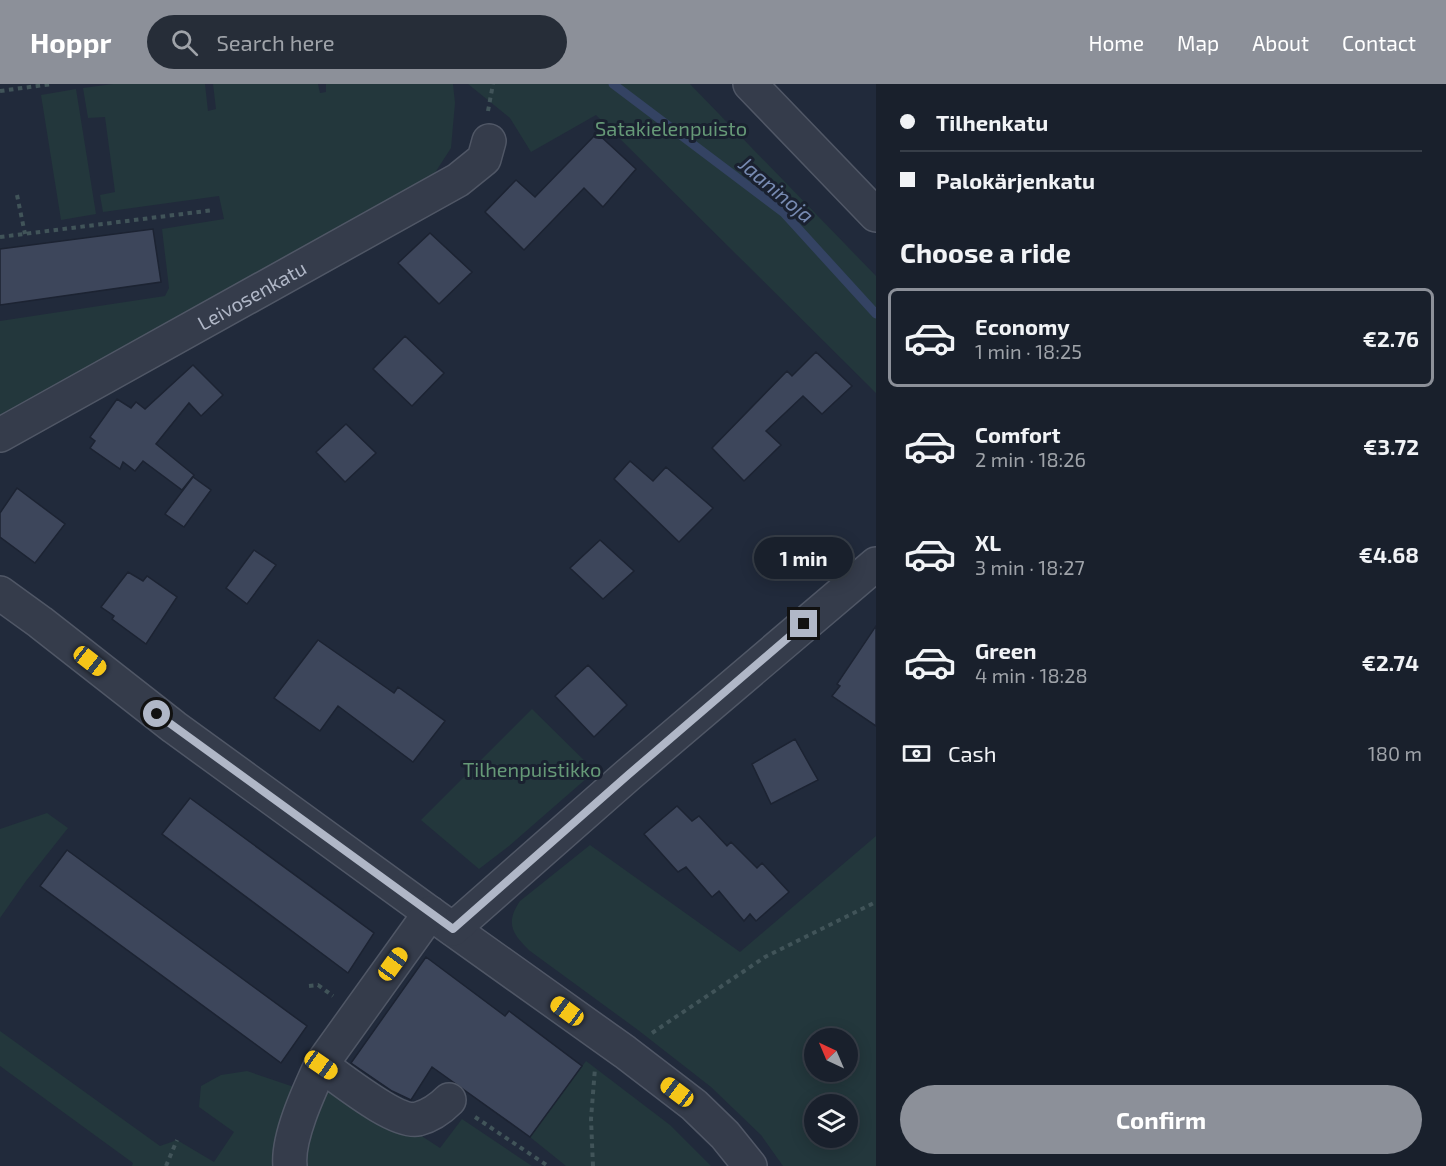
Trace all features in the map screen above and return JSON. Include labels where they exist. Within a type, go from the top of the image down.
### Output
[{"type":"street","points":[[750,84],[876,215]]},
{"type":"street","name":"Leivosenkatu","points":[[0,435],[458,180],[484,159],[489,141]]},
{"type":"street","points":[[290,1166],[296,1129],[309,1090],[321,1065],[441,921],[628,775],[876,564]]},
{"type":"street","points":[[0,593],[174,727],[625,1052],[694,1105],[725,1135],[750,1166]]},
{"type":"street","points":[[321,1065],[400,1118],[416,1120],[440,1109],[450,1100]]},
{"type":"path","points":[[0,91],[52,84]]},
{"type":"path","points":[[17,195],[25,234]]},
{"type":"path","points":[[0,237],[214,210]]},
{"type":"path","points":[[651,1034],[765,957],[876,902]]},
{"type":"path","points":[[593,1166],[591,1119],[596,1062]]},
{"type":"path","points":[[450,1100],[548,1166]]},
{"type":"path","points":[[166,1166],[177,1140]]},
{"type":"green space","points":[[113,84],[205,84],[208,111],[216,109],[213,84],[318,84],[320,93],[326,92],[326,84],[453,84],[455,103],[451,148],[429,182],[0,419],[0,321],[165,296],[169,288],[162,229],[224,219],[219,196],[103,212],[100,195],[115,192],[105,117],[88,118],[83,88]]},
{"type":"green space","name":"Satakielenpuisto","points":[[468,84],[690,84],[876,276],[876,393],[596,115],[531,152],[510,118]]},
{"type":"green space","points":[[76,89],[96,214],[61,220],[41,95]]},
{"type":"green space","name":"Tilhenpuistikko","points":[[532,709],[595,771],[479,869],[421,820]]},
{"type":"green space","points":[[47,813],[68,828],[0,918],[0,829]]},
{"type":"green space","points":[[876,836],[876,1166],[783,1166],[761,1135],[711,1087],[530,951],[519,939],[512,922],[515,909],[520,901],[590,845],[740,952]]},
{"type":"green space","points":[[0,1031],[160,1146],[177,1140],[214,1162],[234,1132],[199,1107],[201,1086],[221,1075],[247,1071],[294,1087],[300,1071],[414,1131],[440,1148],[462,1119],[532,1166],[132,1166],[133,1163],[0,1066]]},
{"type":"green space","points":[[586,1061],[670,1125],[711,1166],[566,1166],[530,1137]]},
{"type":"building","points":[[597,133],[636,169],[603,207],[584,188],[524,250],[485,212],[516,180],[535,197]]},
{"type":"building","points":[[153,229],[161,282],[0,305],[0,249]]},
{"type":"building","points":[[430,233],[472,272],[439,304],[398,263]]},
{"type":"building","points":[[405,336],[444,373],[412,406],[373,369]]},
{"type":"building","points":[[816,352],[852,386],[822,414],[803,396],[766,431],[781,445],[744,481],[712,448],[787,371],[792,376]]},
{"type":"building","points":[[193,365],[223,395],[201,416],[189,403],[156,444],[194,475],[182,490],[143,461],[135,471],[123,462],[120,469],[90,448],[95,441],[90,437],[117,399],[131,408],[136,402],[145,409]]},
{"type":"building","points":[[346,424],[376,453],[345,482],[316,452]]},
{"type":"building","points":[[630,461],[653,481],[666,467],[713,508],[679,542],[614,479]]},
{"type":"building","points":[[193,477],[211,490],[184,527],[165,514]]},
{"type":"building","points":[[17,488],[65,524],[35,563],[0,537],[0,513]]},
{"type":"building","points":[[600,540],[634,571],[603,599],[570,568]]},
{"type":"building","points":[[254,550],[276,565],[247,604],[226,588]]},
{"type":"building","points":[[128,572],[143,581],[147,576],[177,597],[146,644],[112,619],[114,616],[101,607]]},
{"type":"building","points":[[876,626],[876,726],[832,696],[840,686],[837,684]]},
{"type":"building","points":[[318,640],[394,693],[398,687],[445,721],[413,762],[338,706],[320,731],[274,698]]},
{"type":"building","points":[[588,665],[627,705],[594,737],[555,696]]},
{"type":"building","points":[[795,739],[818,780],[771,804],[752,764]]},
{"type":"building","points":[[190,798],[374,933],[348,973],[162,834]]},
{"type":"building","points":[[677,806],[692,821],[699,816],[727,846],[731,842],[757,868],[762,863],[789,892],[756,921],[750,914],[744,921],[719,891],[712,897],[686,867],[678,872],[644,834]]},
{"type":"building","points":[[67,850],[307,1026],[281,1063],[40,886]]},
{"type":"building","points":[[426,957],[505,1016],[509,1011],[582,1066],[530,1137],[432,1067],[411,1100],[392,1091],[351,1063]]},
{"type":"waterway","name":"Jaaninoja","points":[[613,84],[784,213],[876,314]]},
{"type":"route","points":[[157,714],[453,929],[804,624]]}]
